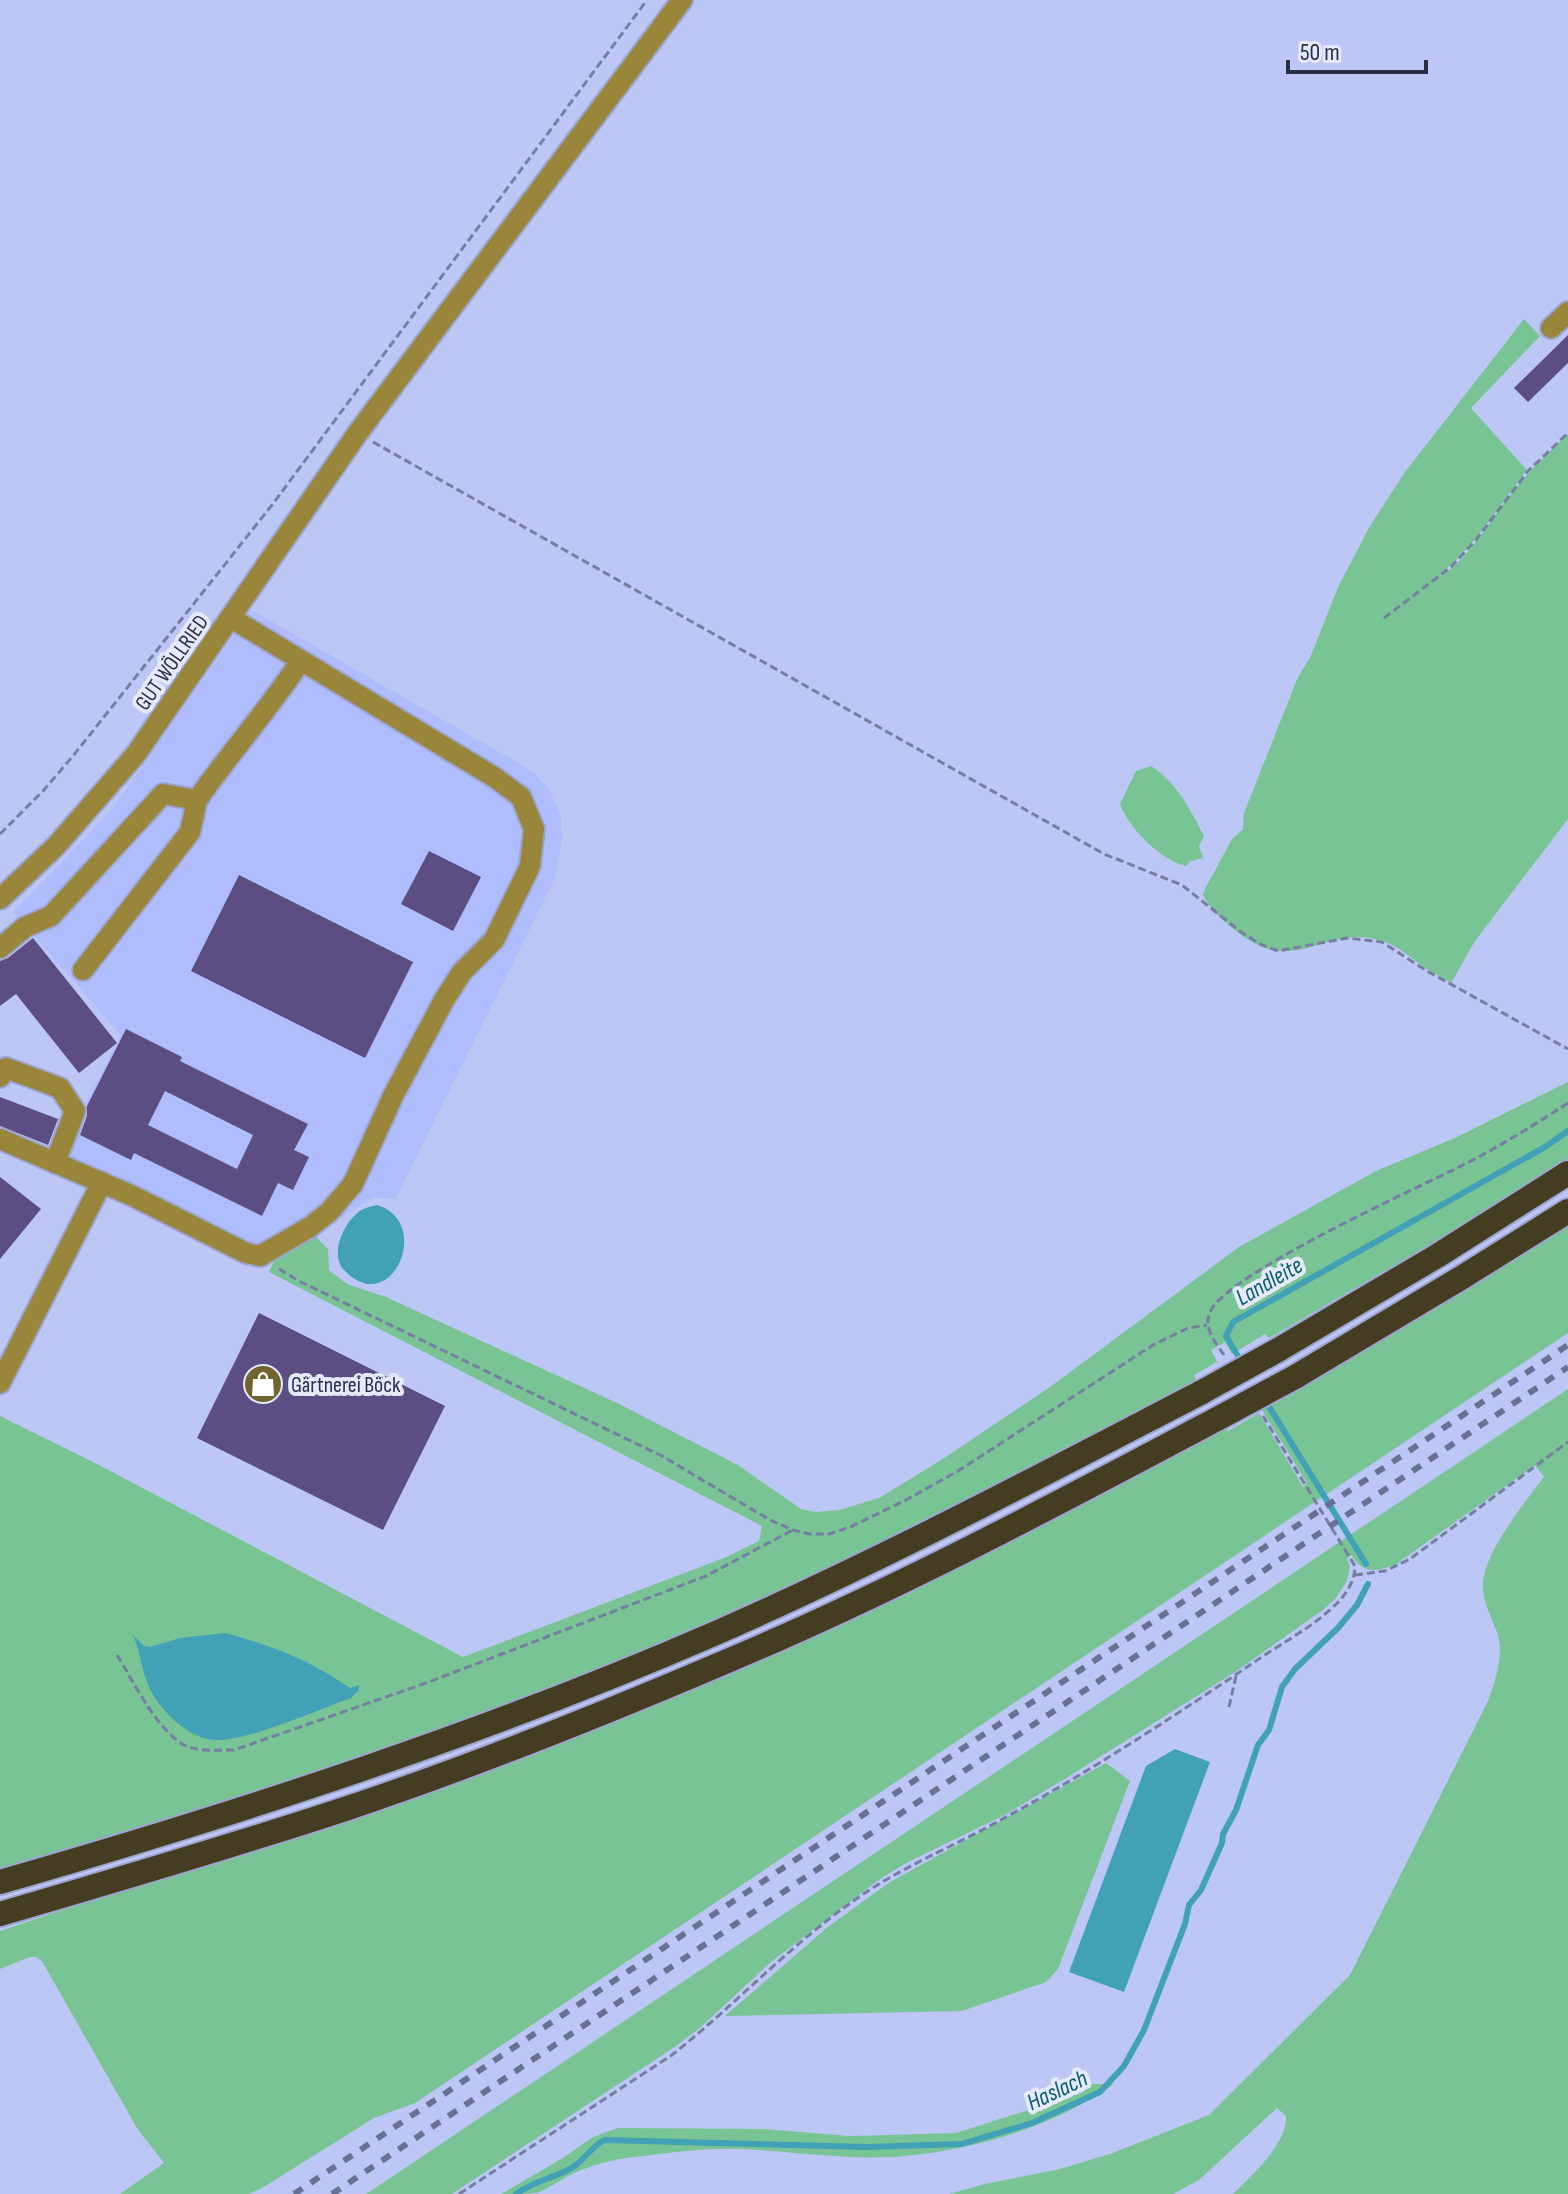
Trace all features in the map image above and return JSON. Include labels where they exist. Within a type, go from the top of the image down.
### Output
[{"type":"highway","points":[[0,1882],[141,1841],[447,1741],[715,1633],[947,1525],[1202,1392],[1437,1256],[1568,1173]]},
{"type":"highway","points":[[0,1914],[162,1867],[350,1807],[600,1714],[728,1661],[967,1552],[1217,1419],[1295,1377],[1568,1211]]},
{"type":"street","name":"GUT WÖLLRIED","points":[[0,899],[56,846],[136,754],[357,434],[682,0]]},
{"type":"street","points":[[1551,328],[1568,312]]},
{"type":"street","points":[[0,1139],[102,1182],[246,1253],[260,1256],[310,1227],[329,1212],[353,1184],[393,1096],[444,1000],[462,972],[494,940],[530,866],[534,829],[521,797],[494,777],[231,618]]},
{"type":"street","points":[[83,970],[190,832],[197,800],[231,752],[275,700],[300,662]]},
{"type":"street","points":[[0,948],[25,927],[51,916],[163,794],[197,800]]},
{"type":"street","points":[[0,1077],[6,1068],[60,1088],[75,1111],[55,1163]]},
{"type":"street","points":[[0,1383],[102,1182]]},
{"type":"path","points":[[0,834],[73,756],[262,518],[647,0]]},
{"type":"path","points":[[1384,618],[1451,567],[1476,540],[1528,471],[1568,433]]},
{"type":"path","points":[[357,434],[1104,854],[1182,885],[1262,945],[1278,951],[1347,938],[1382,942],[1427,971],[1568,1049]]},
{"type":"path","points":[[1227,1359],[1207,1325],[1209,1314],[1215,1304],[1258,1271],[1465,1164],[1568,1103]]},
{"type":"path","points":[[260,1256],[299,1281],[662,1456],[770,1520],[810,1534],[829,1534],[850,1527],[906,1500],[958,1471],[1153,1345],[1188,1328],[1207,1325]]},
{"type":"path","points":[[459,2194],[672,2055],[775,1964],[872,1888],[1059,1787],[1236,1674],[1331,1608],[1342,1597],[1355,1575],[1355,1566],[1260,1411]]},
{"type":"path","points":[[1355,1575],[1397,1567],[1410,1559],[1568,1442]]},
{"type":"path","points":[[117,1655],[162,1725],[183,1744],[200,1750],[234,1750],[426,1683],[706,1576],[793,1530]]},
{"type":"path","points":[[1229,1707],[1236,1674]]},
{"type":"shaded area","points":[[1524,319],[1540,336],[1471,408],[1527,470],[1476,538],[1440,574],[1442,576],[1462,558],[1518,486],[1568,434],[1568,819],[1475,941],[1451,983],[1383,941],[1362,937],[1343,938],[1293,951],[1276,951],[1257,945],[1214,911],[1203,895],[1205,889],[1232,839],[1243,829],[1244,813],[1298,677],[1310,658],[1339,585],[1370,526],[1405,472]]},
{"type":"shaded area","points":[[252,610],[532,771],[550,791],[561,816],[562,840],[555,878],[396,1198],[372,1198],[275,1259],[61,1152],[121,1035],[13,912],[109,813]]},
{"type":"shaded area","points":[[1151,766],[1176,788],[1204,836],[1199,846],[1203,858],[1186,866],[1167,858],[1147,842],[1130,823],[1120,804],[1136,771]]},
{"type":"shaded area","points":[[1568,1082],[1568,1158],[1439,1239],[1269,1338],[1265,1334],[1232,1354],[1225,1342],[1211,1350],[1217,1362],[1194,1375],[1197,1381],[1036,1470],[687,1635],[563,1685],[255,1794],[0,1873],[0,1416],[463,1657],[724,1558],[759,1541],[762,1526],[269,1272],[275,1259],[312,1233],[328,1249],[329,1270],[347,1284],[386,1297],[617,1403],[738,1465],[801,1509],[815,1512],[840,1510],[881,1497],[946,1457],[1050,1387],[1239,1247],[1376,1171],[1457,1137]]},
{"type":"shaded area","points":[[377,1205],[394,1215],[402,1229],[404,1246],[400,1263],[390,1276],[377,1283],[361,1282],[344,1270],[338,1247],[344,1230],[354,1216]]},
{"type":"shaded area","points":[[1568,1221],[1568,1333],[415,2103],[374,2118],[248,2194],[120,2194],[164,2163],[137,2128],[43,1963],[37,1957],[30,1957],[0,1969],[0,1931],[234,1852],[593,1723],[1224,1424],[1228,1431],[1259,1413],[1303,1487],[1307,1483],[1262,1410],[1299,1391],[1296,1384]]},
{"type":"shaded area","points":[[1568,1389],[1568,2194],[1233,2194],[1267,2158],[1281,2137],[1286,2116],[1277,2108],[1199,2180],[1173,2194],[949,2194],[1060,2169],[1110,2154],[1209,2115],[1350,1975],[1488,1701],[1498,1668],[1500,1643],[1484,1595],[1484,1576],[1505,1530],[1544,1477],[1535,1465],[1395,1565],[1370,1570],[1360,1566],[1351,1555],[1347,1559],[1350,1566],[1347,1581],[1323,1610],[1235,1672],[1068,1777],[1005,1815],[880,1879],[771,1962],[676,2046],[452,2194],[366,2194]]},
{"type":"shaded area","points":[[225,1633],[290,1655],[350,1688],[359,1685],[359,1690],[351,1698],[251,1734],[221,1740],[200,1737],[172,1719],[152,1693],[133,1635],[144,1646],[150,1647],[180,1638]]},
{"type":"shaded area","points":[[1175,1749],[1210,1762],[1124,1992],[1069,1972],[1146,1766]]},
{"type":"shaded area","points":[[1106,1763],[1130,1781],[1058,1969],[1046,1982],[962,2011],[725,2016],[829,1926],[890,1882]]},
{"type":"shaded area","points":[[1090,2084],[1114,2084],[1041,2124],[959,2148],[884,2157],[741,2149],[680,2152],[600,2164],[574,2173],[537,2193],[501,2194],[593,2137],[618,2128],[763,2129],[850,2136],[956,2133],[1082,2093]]},
{"type":"building","points":[[1568,335],[1568,363],[1528,402],[1514,388]]},
{"type":"building","points":[[429,851],[481,877],[453,931],[401,904]]},
{"type":"building","points":[[239,875],[413,962],[365,1058],[191,971]]},
{"type":"building","points":[[33,938],[117,1043],[79,1073],[16,994],[0,1006],[0,961]]},
{"type":"building","points":[[126,1029],[182,1057],[180,1061],[308,1124],[294,1150],[309,1157],[293,1190],[278,1183],[262,1216],[134,1153],[131,1160],[80,1135],[87,1106]],"holes":[[[165,1091],[253,1135],[237,1169],[148,1125]]]},
{"type":"building","points":[[0,1097],[58,1119],[48,1145],[0,1126]]},
{"type":"building","points":[[0,1177],[41,1209],[0,1259]]},
{"type":"building","points":[[259,1313],[445,1406],[383,1530],[197,1438]]},
{"type":"waterway","name":"Landleite","points":[[1242,1363],[1226,1336],[1233,1322],[1545,1147],[1568,1131]]},
{"type":"waterway","name":"Landleite","points":[[1265,1400],[1366,1564]]},
{"type":"waterway","name":"Haslach","points":[[516,2194],[570,2169],[604,2140],[867,2147],[962,2144],[1032,2123],[1100,2092],[1124,2066],[1144,2030],[1185,1924],[1189,1905],[1201,1890],[1222,1843],[1258,1745],[1269,1730],[1282,1687],[1295,1669],[1338,1628],[1357,1605],[1368,1584]]},
{"type":"railway","points":[[294,2194],[1568,1345]]},
{"type":"railway","points":[[332,2194],[1568,1367]]},
{"type":"place","name":"Gärtnerei Böck","points":[[263,1384]]}]
